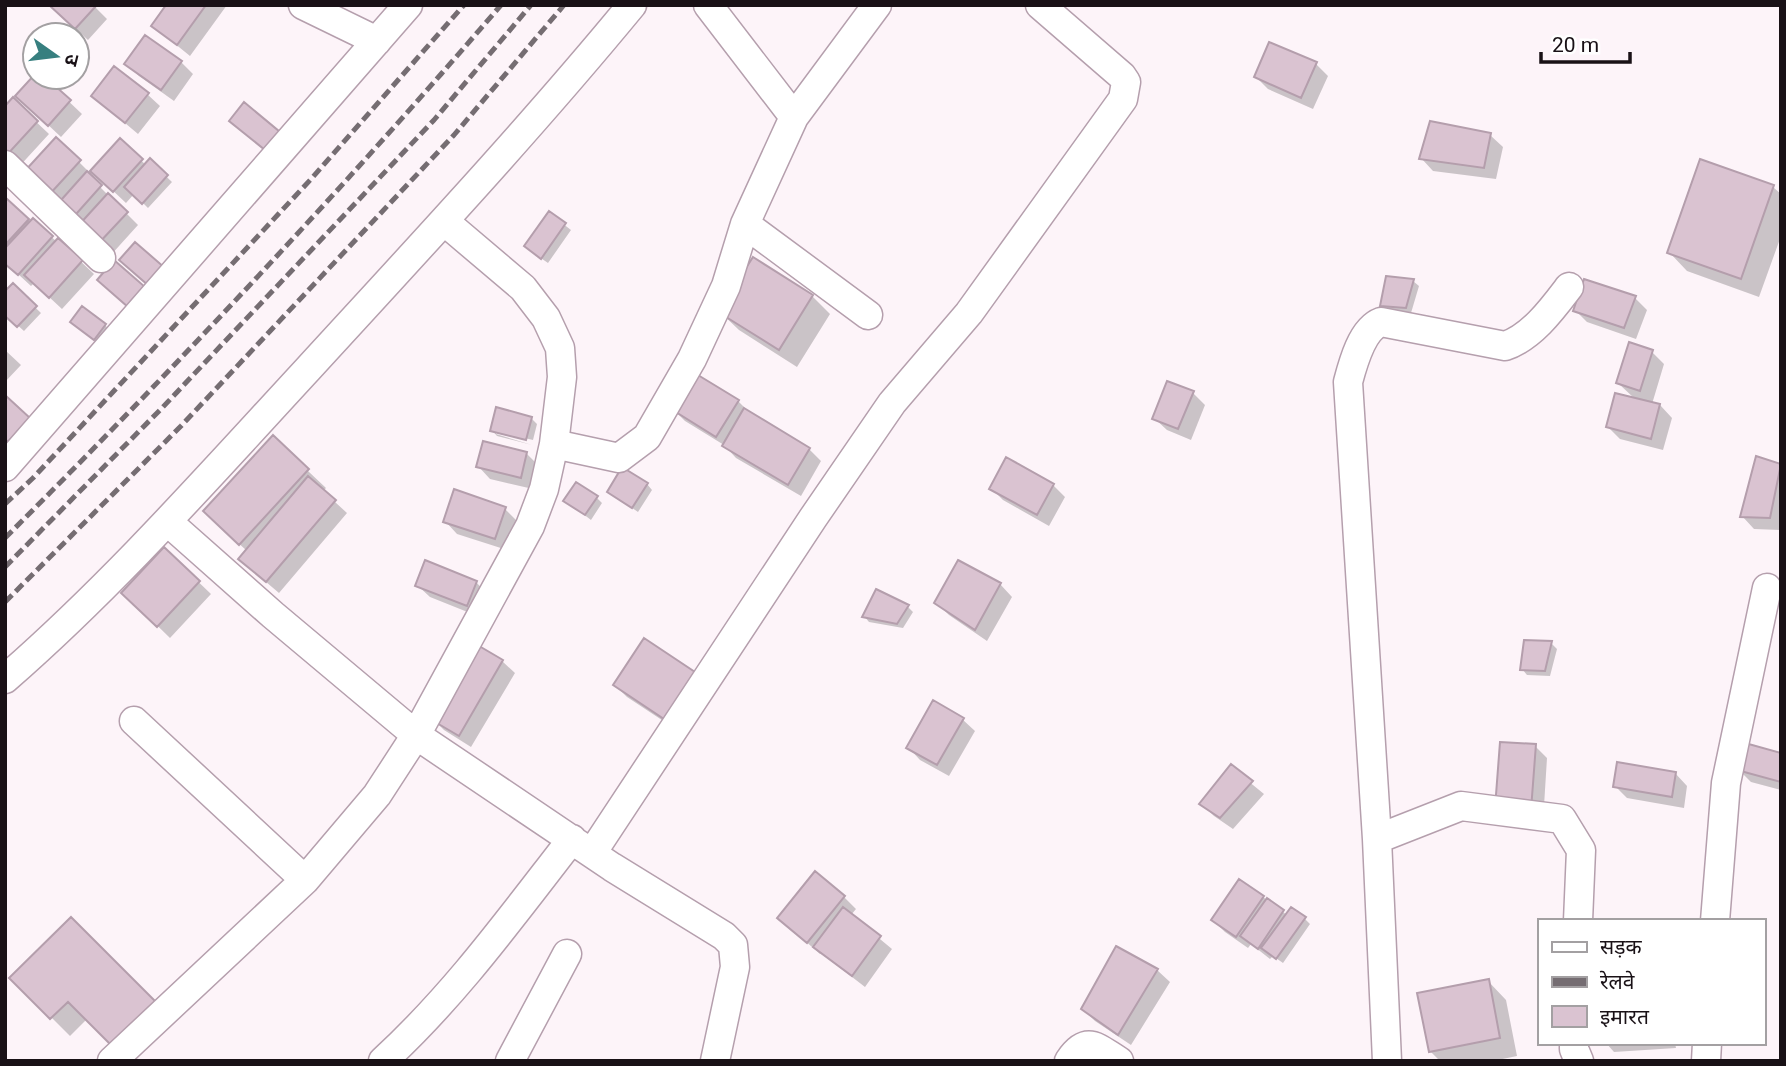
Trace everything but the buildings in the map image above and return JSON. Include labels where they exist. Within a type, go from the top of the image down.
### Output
[{"type":"street","points":[[303,5],[377,41]]},
{"type":"street","points":[[5,467],[408,5]]},
{"type":"street","points":[[5,679],[52,638],[168,522],[444,221],[632,5]]},
{"type":"street","points":[[708,5],[794,117]]},
{"type":"street","points":[[554,444],[619,458],[647,437],[692,359],[726,286],[745,224],[794,117],[877,5]]},
{"type":"street","points":[[383,1061],[458,985],[582,846],[892,403],[969,313],[1124,99],[1126,82],[1122,76],[1040,5]]},
{"type":"street","points":[[5,165],[101,258]]},
{"type":"street","points":[[112,1061],[305,880],[377,795],[416,735],[530,526],[544,489],[554,444],[562,377],[559,348],[546,318],[523,288],[444,221]]},
{"type":"street","points":[[745,224],[868,315]]},
{"type":"street","points":[[1387,1061],[1377,839],[1348,393],[1351,373],[1368,332],[1381,322],[1505,346],[1553,311],[1569,287]]},
{"type":"street","points":[[168,522],[273,615],[416,735],[582,846],[724,936],[733,946],[735,967],[715,1061]]},
{"type":"street","points":[[1715,919],[1726,783],[1767,588]]},
{"type":"street","points":[[134,721],[305,880]]},
{"type":"street","points":[[1377,839],[1461,806],[1562,819],[1581,850],[1578,919]]},
{"type":"street","points":[[510,1061],[567,954]]},
{"type":"street","points":[[1069,1061],[1077,1048],[1086,1044],[1093,1045],[1119,1061]]},
{"type":"railway","points":[[5,504],[33,478],[312,178],[464,5]]},
{"type":"railway","points":[[5,538],[258,276],[381,142],[501,5]]},
{"type":"railway","points":[[5,567],[162,408],[434,120],[531,5]]},
{"type":"railway","points":[[5,602],[181,426],[454,135],[564,5]]}]
